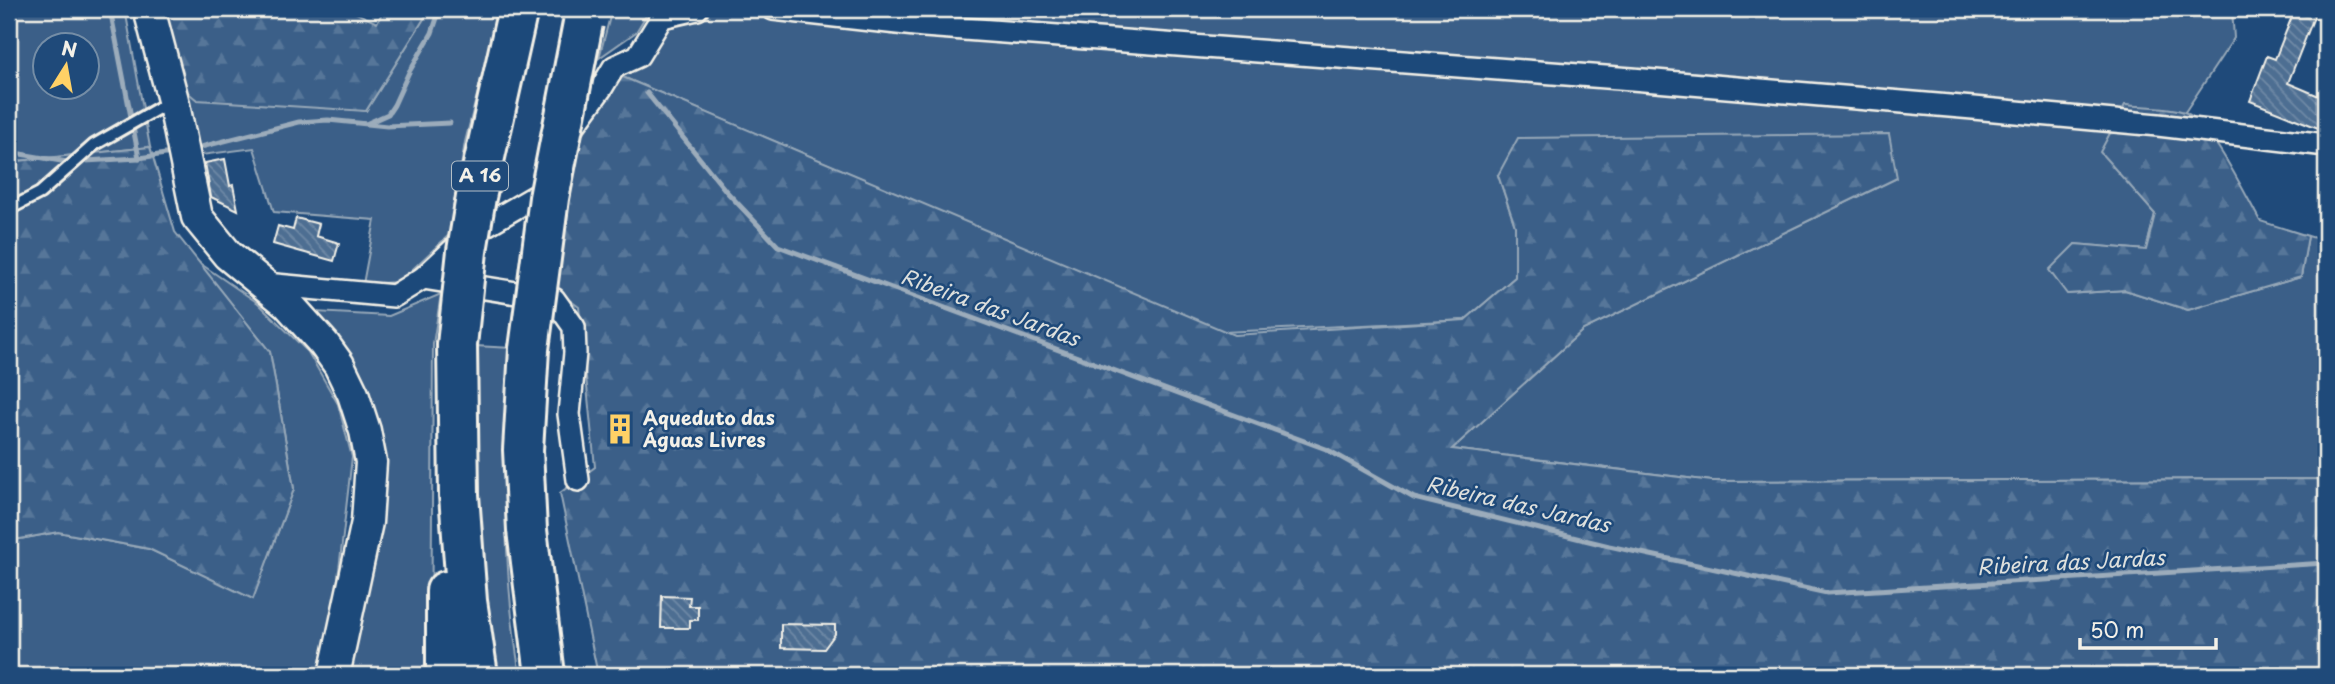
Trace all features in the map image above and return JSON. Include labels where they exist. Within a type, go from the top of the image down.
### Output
[{"type":"highway","name":"A 16","points":[[446,675],[447,398],[456,352],[476,197],[517,9]]},
{"type":"highway","points":[[545,675],[526,517],[523,450],[529,349],[549,198],[585,16]]},
{"type":"highway","name":"A 16","points":[[456,352],[460,508],[467,601],[478,675]]},
{"type":"main road","points":[[149,9],[173,100],[197,217],[228,255],[265,284],[310,326],[339,365],[353,394],[365,431],[371,462],[367,522],[334,675]]},
{"type":"street","points":[[265,284],[394,296],[423,278],[469,235],[548,190],[569,132],[614,66],[638,56],[662,17],[697,9]]},
{"type":"street","points":[[773,9],[924,26],[1973,107],[2326,145]]},
{"type":"street","points":[[423,278],[554,299],[574,327],[575,353],[569,414],[578,480]]},
{"type":"lane","points":[[9,209],[40,193],[94,145],[173,100]]},
{"type":"green space","points":[[9,9],[125,9],[150,147],[9,162]]},
{"type":"green space","points":[[161,9],[348,9],[377,23],[384,9],[430,9],[366,111],[197,100],[180,86]]},
{"type":"green space","points":[[430,9],[499,9],[465,142],[450,234],[399,282],[363,284],[375,220],[274,212],[254,148],[194,156],[180,86],[366,111]]},
{"type":"green space","points":[[612,9],[650,9],[636,32],[599,58]]},
{"type":"green space","points":[[686,9],[2232,9],[2234,38],[2185,112],[2125,105],[2101,151],[2155,214],[2146,250],[2075,244],[2068,294],[2125,290],[2188,310],[2301,277],[2308,236],[2326,241],[2326,479],[1712,481],[1452,449],[1583,330],[1897,178],[1498,175],[1515,226],[1515,277],[1465,320],[1224,332],[618,75]]},
{"type":"green space","points":[[618,75],[1234,335],[1465,320],[1515,277],[1515,226],[1498,175],[1518,138],[1889,134],[1897,178],[1583,330],[1452,449],[1712,481],[2326,479],[2326,675],[598,675],[560,493],[595,467],[579,307],[553,288],[581,130]]},
{"type":"green space","points":[[2125,105],[2170,109],[2184,112],[2194,118],[2216,143],[2260,221],[2308,236],[2301,277],[2188,310],[2125,290],[2067,294],[2049,270],[2075,244],[2146,250],[2155,214],[2100,152]]},
{"type":"green space","points":[[150,147],[175,232],[270,352],[294,489],[253,599],[149,549],[58,532],[9,541],[9,162]]},
{"type":"green space","points":[[198,262],[258,303],[308,352],[338,404],[352,457],[337,587],[318,675],[9,675],[9,541],[58,532],[149,549],[253,598],[294,489],[270,352]]},
{"type":"green space","points":[[441,294],[433,344],[431,675],[343,675],[371,534],[349,360],[316,312],[389,316]]},
{"type":"green space","points":[[475,346],[512,348],[507,429],[507,554],[520,675],[485,675],[471,569]]},
{"type":"building","points":[[2295,9],[2317,9],[2288,83],[2326,99],[2326,131],[2250,101],[2267,56],[2275,59]]},
{"type":"building","points":[[225,159],[238,210],[211,197],[205,163]]},
{"type":"building","points":[[296,218],[319,224],[316,236],[339,243],[334,261],[273,244],[278,226],[293,230]]},
{"type":"building","points":[[662,596],[690,597],[689,606],[698,606],[698,620],[690,620],[690,628],[661,628]]},
{"type":"building","points":[[781,624],[835,625],[835,634],[824,649],[781,648]]},
{"type":"waterway","points":[[110,9],[139,158]]},
{"type":"waterway","points":[[368,123],[388,114],[394,105],[409,72],[432,33],[440,9]]},
{"type":"waterway","name":"Ribeira das Jardas","points":[[647,93],[726,191],[778,246],[1326,449],[1414,498],[1609,546],[1827,593],[2326,563]]},
{"type":"waterway","name":"Ribeira das Jardas","points":[[193,149],[299,122],[328,120],[387,126],[450,123]]},
{"type":"waterway","name":"Ribeira das Jardas","points":[[9,152],[67,162],[139,158],[172,153]]},
{"type":"place","name":"Aqueduto das Águas Livres","points":[[620,429]]}]
